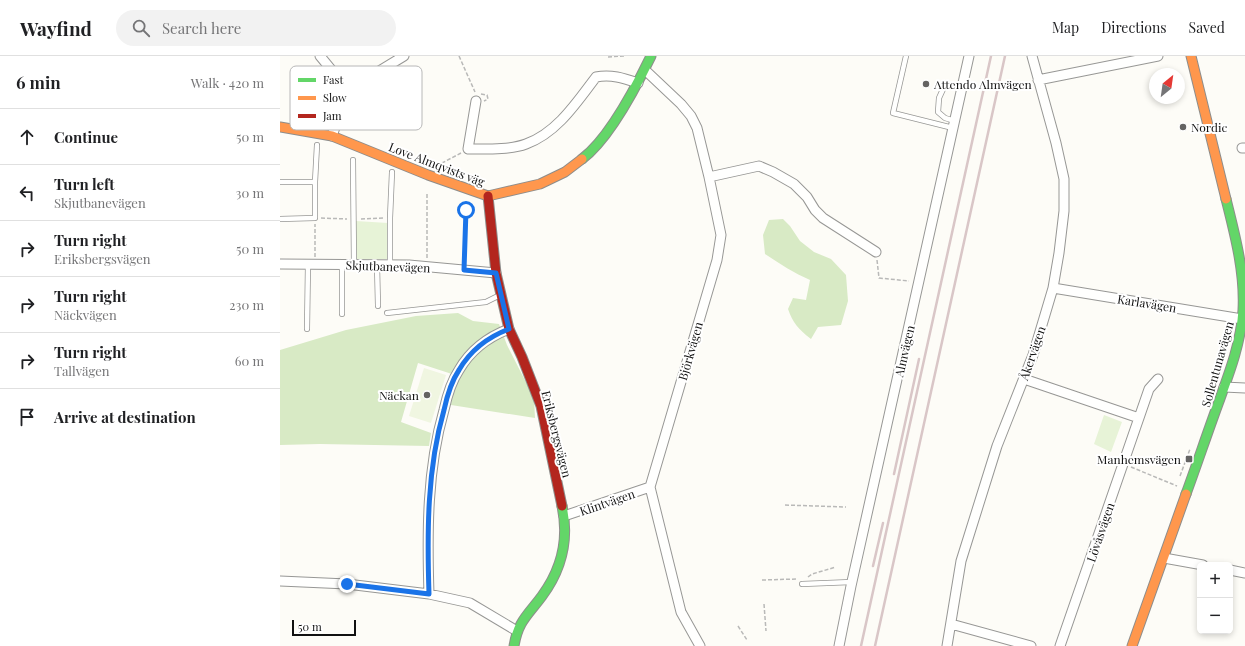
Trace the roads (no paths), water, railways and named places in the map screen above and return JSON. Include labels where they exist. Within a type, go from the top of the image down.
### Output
[{"type":"street","points":[[320,56],[328,66]]},
{"type":"street","points":[[388,66],[404,56]]},
{"type":"street","name":"Love Almqvists väg","points":[[297,130],[332,136],[428,175],[488,196],[540,184],[565,172],[590,153],[610,128],[638,83],[651,56]]},
{"type":"street","name":"Almvägen","points":[[839,646],[969,56]]},
{"type":"street","name":"Åkervägen","points":[[947,646],[963,553],[997,446],[1033,355],[1053,288],[1060,253],[1064,211],[1064,179],[1056,143],[1032,56]]},
{"type":"street","points":[[1038,80],[1158,56]]},
{"type":"street","name":"Sollentunavägen","points":[[1132,646],[1224,387],[1237,346],[1242,319],[1241,244],[1191,56]]},
{"type":"street","name":"Björkvägen","points":[[645,70],[681,104],[691,116],[697,128],[721,236],[717,260],[650,487]]},
{"type":"street","points":[[476,101],[468,149],[498,149],[526,144],[538,138],[560,123],[596,78],[606,75],[622,77],[638,83]]},
{"type":"street","name":"Love Almqvists väg","points":[[280,127],[290,129]]},
{"type":"street","points":[[332,136],[334,130]]},
{"type":"street","points":[[709,177],[759,166],[773,172],[794,184],[807,197],[815,210],[823,218],[876,252]]},
{"type":"street","name":"Eriksbergsvägen","points":[[488,196],[496,273],[501,295],[509,329],[522,357],[541,406],[564,516],[566,533],[564,549],[552,582],[522,622],[517,631],[514,646]]},
{"type":"street","name":"Skjutbanevägen","points":[[280,264],[427,266],[496,273]]},
{"type":"street","name":"Karlavägen","points":[[1053,288],[1242,319]]},
{"type":"street","points":[[429,594],[428,546],[431,475],[437,433],[447,397],[452,382],[468,357],[478,347],[496,334],[509,329]]},
{"type":"street","points":[[1024,379],[1139,418]]},
{"type":"street","name":"Lövåsvägen","points":[[1060,646],[1139,418],[1150,389],[1158,379]]},
{"type":"street","points":[[1224,387],[1245,388]]},
{"type":"street","points":[[650,487],[681,612],[700,646]]},
{"type":"street","name":"Klintvägen","points":[[564,516],[650,487]]},
{"type":"street","points":[[1164,558],[1197,564]]},
{"type":"street","points":[[1233,571],[1245,573]]},
{"type":"street","points":[[280,581],[347,584],[429,594],[470,603],[517,631]]},
{"type":"street","points":[[951,624],[1031,646]]},
{"type":"lane","points":[[906,56],[893,113],[954,124]]},
{"type":"lane","points":[[954,124],[938,112],[939,98],[944,87],[953,84],[962,86]]},
{"type":"lane","points":[[280,219],[315,218],[317,145]]},
{"type":"lane","points":[[353,160],[354,265]]},
{"type":"lane","points":[[390,265],[392,172]]},
{"type":"lane","points":[[280,182],[315,182]]},
{"type":"lane","points":[[307,329],[311,264]]},
{"type":"lane","points":[[342,264],[342,314]]},
{"type":"lane","points":[[377,265],[378,306]]},
{"type":"lane","points":[[387,313],[486,302],[501,295]]},
{"type":"lane","points":[[802,584],[852,582]]},
{"type":"railway","points":[[861,646],[991,56]]},
{"type":"railway","points":[[875,646],[1005,56]]},
{"type":"railway","points":[[894,474],[919,359]]},
{"type":"railway","points":[[873,566],[883,523]]},
{"type":"place","name":"Attendo Almvägen","points":[[926,84]]},
{"type":"place","name":"Nordic","points":[[1183,127]]},
{"type":"place","name":"Näckan","points":[[427,395]]},
{"type":"place","name":"Manhemsvägen","points":[[1189,459]]}]
